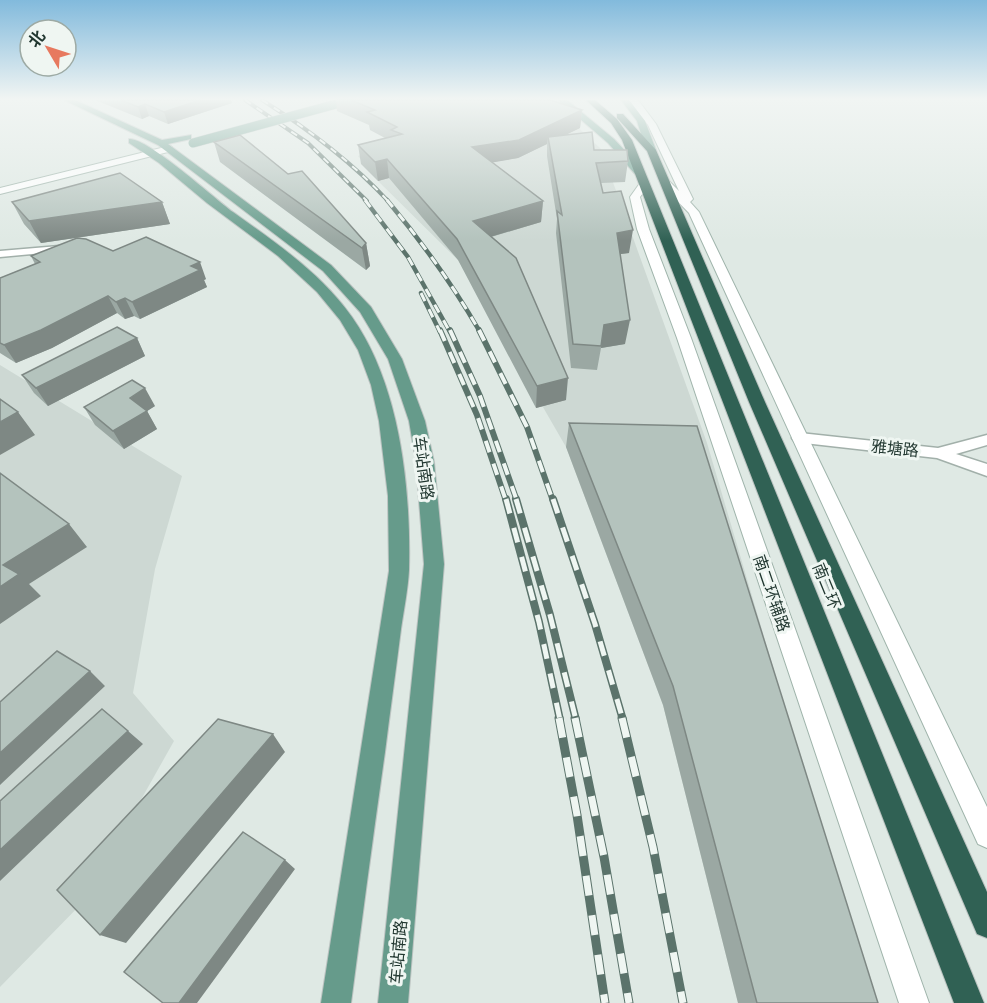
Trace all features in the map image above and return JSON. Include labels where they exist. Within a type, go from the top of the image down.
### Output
[{"type":"highway","points":[[627,147],[632,152]]},
{"type":"highway","name":"南二环","points":[[630,147],[969,1003]]},
{"type":"highway","name":"南二环","points":[[648,147],[752,391],[987,924]]},
{"type":"main road","name":"车站南路","points":[[143,147],[187,172],[302,249],[349,290],[382,334],[395,359],[417,421],[425,462],[434,564],[393,1003]]},
{"type":"main road","points":[[0,190],[162,147]]},
{"type":"main road","name":"车站南路","points":[[166,147],[187,172],[329,297],[356,335],[370,362],[391,436],[399,501],[399,571],[336,1003]]},
{"type":"main road","points":[[616,147],[641,179]]},
{"type":"main road","points":[[663,147],[987,835]]},
{"type":"main road","points":[[0,183],[149,150]]},
{"type":"main road","name":"南二环辅路","points":[[641,179],[634,197],[643,229],[684,338],[914,1003]]},
{"type":"main road","points":[[666,184],[694,212]]},
{"type":"street","points":[[0,254],[60,247],[87,248]]},
{"type":"street","name":"雅塘路","points":[[800,438],[938,453],[987,470]]},
{"type":"street","points":[[938,453],[987,440]]},
{"type":"shaded area","points":[[382,147],[599,147],[601,149],[707,443],[872,1003],[738,1003],[663,705],[566,447],[458,260],[378,181],[358,156]]},
{"type":"shaded area","points":[[0,365],[182,476],[155,569],[133,693],[174,741],[84,901],[0,987]]},
{"type":"building","points":[[221,147],[255,147],[288,174],[302,171],[366,243],[362,248]]},
{"type":"building","points":[[360,147],[473,147],[543,201],[473,221],[516,258],[568,378],[537,386],[457,239],[387,159],[375,162]]},
{"type":"building","points":[[550,147],[594,147],[594,150],[627,150],[628,161],[596,163],[603,193],[621,191],[633,230],[617,233],[630,320],[604,325],[601,346],[573,344],[557,211],[562,215]]},
{"type":"building","points":[[120,173],[162,202],[29,221],[12,202]]},
{"type":"building","points":[[146,237],[200,262],[191,266],[200,270],[132,302],[125,298],[116,302],[108,296],[41,330],[4,345],[0,343],[0,278],[40,262],[31,256],[77,238],[86,239],[113,251]]},
{"type":"building","points":[[117,327],[137,338],[36,388],[22,375]]},
{"type":"building","points":[[132,380],[145,388],[130,398],[147,411],[113,431],[84,407]]},
{"type":"building","points":[[0,399],[18,412],[0,422]]},
{"type":"building","points":[[569,423],[697,426],[878,1003],[757,1003],[673,686]]},
{"type":"building","points":[[0,473],[69,524],[3,565],[19,574],[0,587]]},
{"type":"building","points":[[57,651],[90,671],[0,753],[0,702]]},
{"type":"building","points":[[102,709],[128,731],[0,850],[0,801]]},
{"type":"building","points":[[218,719],[273,734],[100,935],[57,890]]},
{"type":"building","points":[[243,832],[285,860],[179,1003],[163,1003],[124,972]]},
{"type":"railway","points":[[312,147],[367,201]]},
{"type":"railway","points":[[329,147],[387,200]]},
{"type":"railway","points":[[365,200],[408,257],[450,332]]},
{"type":"railway","points":[[387,200],[436,264],[480,332]]},
{"type":"railway","points":[[421,293],[440,332]]},
{"type":"railway","points":[[440,330],[477,415],[506,501]]},
{"type":"railway","points":[[450,330],[480,396],[517,501]]},
{"type":"railway","points":[[480,332],[527,427],[553,501]]},
{"type":"railway","points":[[506,499],[539,622],[560,720]]},
{"type":"railway","points":[[516,499],[550,615],[576,720]]},
{"type":"railway","points":[[553,499],[595,624],[623,720]]},
{"type":"railway","points":[[559,718],[577,815],[605,1003]]},
{"type":"railway","points":[[575,718],[604,857],[629,1003]]},
{"type":"railway","points":[[622,718],[653,847],[683,1003]]}]
